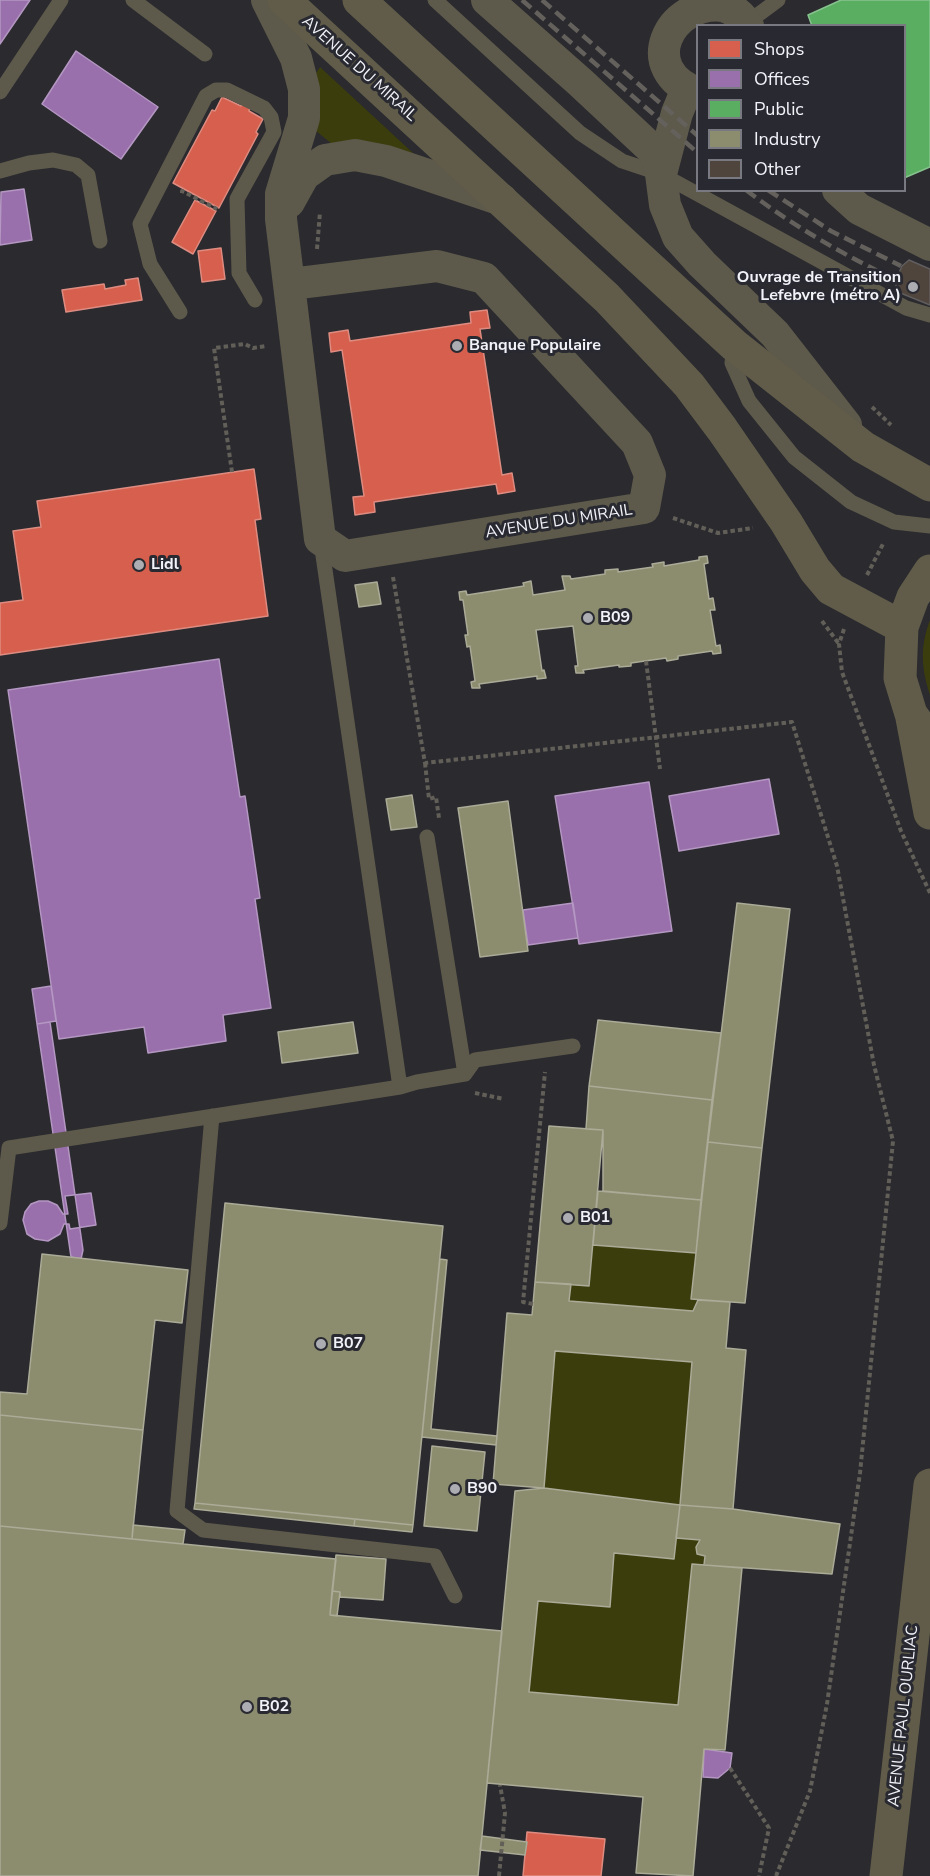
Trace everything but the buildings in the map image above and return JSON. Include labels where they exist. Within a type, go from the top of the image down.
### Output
[{"type":"main road","name":"AVENUE DU MIRAIL","points":[[284,0],[607,298],[689,385],[757,477],[815,570],[831,589],[902,627]]},
{"type":"main road","points":[[359,0],[734,345],[863,447],[930,485]]},
{"type":"main road","points":[[930,571],[913,597],[902,627],[900,678],[911,714],[930,813]]},
{"type":"main road","points":[[911,714],[930,741]]},
{"type":"main road","name":"AVENUE PAUL OURLIAC","points":[[886,1876],[930,1485]]},
{"type":"street","points":[[267,0],[296,58],[304,89],[304,118],[281,194],[281,219],[291,284],[299,374],[320,539]]},
{"type":"street","points":[[487,0],[655,152],[661,174],[665,205],[678,237],[702,264],[775,334],[863,447]]},
{"type":"street","points":[[661,174],[677,113],[692,91],[676,81],[668,70],[664,58],[667,31],[674,20],[692,7],[708,3],[730,9],[747,24]]},
{"type":"street","points":[[281,219],[304,175],[325,160],[355,155],[386,161],[502,201]]},
{"type":"street","points":[[840,192],[859,209],[930,245]]},
{"type":"street","name":"AVENUE DU MIRAIL","points":[[291,284],[437,266],[484,278],[637,443],[650,475],[644,508],[345,556],[320,539]]},
{"type":"lane","points":[[0,92],[61,0]]},
{"type":"lane","points":[[133,0],[205,54]]},
{"type":"lane","points":[[435,0],[579,133],[622,161],[661,174],[906,308],[930,315]]},
{"type":"lane","points":[[747,24],[778,0]]},
{"type":"lane","points":[[180,312],[150,264],[140,224],[206,96],[216,90],[227,90],[264,108],[271,117],[274,132],[237,199],[239,273],[255,300]]},
{"type":"lane","points":[[0,171],[29,163],[53,160],[76,165],[88,175],[100,241]]},
{"type":"lane","points":[[734,345],[732,363],[748,401],[794,457],[851,502],[894,522],[930,526]]},
{"type":"lane","points":[[320,539],[400,1087]]},
{"type":"lane","points":[[427,837],[465,1074]]},
{"type":"lane","points":[[0,1223],[5,1147],[400,1087],[465,1074],[475,1060],[573,1046]]},
{"type":"lane","points":[[212,1116],[177,1511],[203,1530],[435,1556],[455,1596]]},
{"type":"path","points":[[179,197],[182,191],[221,211],[222,209]]},
{"type":"path","points":[[644,508],[718,533],[757,527]]},
{"type":"path","points":[[398,548],[392,578],[425,763],[792,722],[837,866],[874,1065],[893,1141],[860,1473],[827,1704],[810,1791],[776,1876]]},
{"type":"path","points":[[646,661],[660,769]]},
{"type":"path","points":[[533,1304],[523,1302],[547,1050]]},
{"type":"path","points":[[730,1767],[769,1828],[759,1876]]},
{"type":"path","points":[[499,1876],[505,1813],[500,1785]]},
{"type":"shaded area","points":[[320,67],[413,153],[411,160],[332,144],[316,131],[316,73]]},
{"type":"shaded area","points":[[930,620],[930,695],[925,676],[923,648]]},
{"type":"shaded area","points":[[593,1245],[696,1253],[691,1298],[698,1300],[693,1311],[569,1301],[571,1284],[589,1286]]},
{"type":"shaded area","points":[[555,1351],[692,1362],[680,1505],[544,1488]]},
{"type":"shaded area","points":[[676,1538],[700,1540],[696,1547],[697,1554],[705,1556],[704,1565],[692,1564],[678,1705],[529,1692],[538,1601],[609,1607],[614,1553],[674,1559]]},
{"type":"railway","points":[[522,0],[696,151]]},
{"type":"railway","points":[[542,0],[696,134]]},
{"type":"railway","points":[[749,192],[817,238],[892,278]]},
{"type":"railway","points":[[771,192],[831,231],[901,266]]},
{"type":"place","name":"Ouvrage de Transition Lefebvre (métro A)","points":[[913,287]]},
{"type":"place","name":"Banque Populaire","points":[[457,346]]},
{"type":"place","name":"Lidl","points":[[139,565]]},
{"type":"place","name":"B09","points":[[588,618]]},
{"type":"place","name":"B01","points":[[568,1218]]},
{"type":"place","name":"B07","points":[[321,1344]]},
{"type":"place","name":"B90","points":[[455,1489]]},
{"type":"place","name":"B02","points":[[247,1707]]}]
